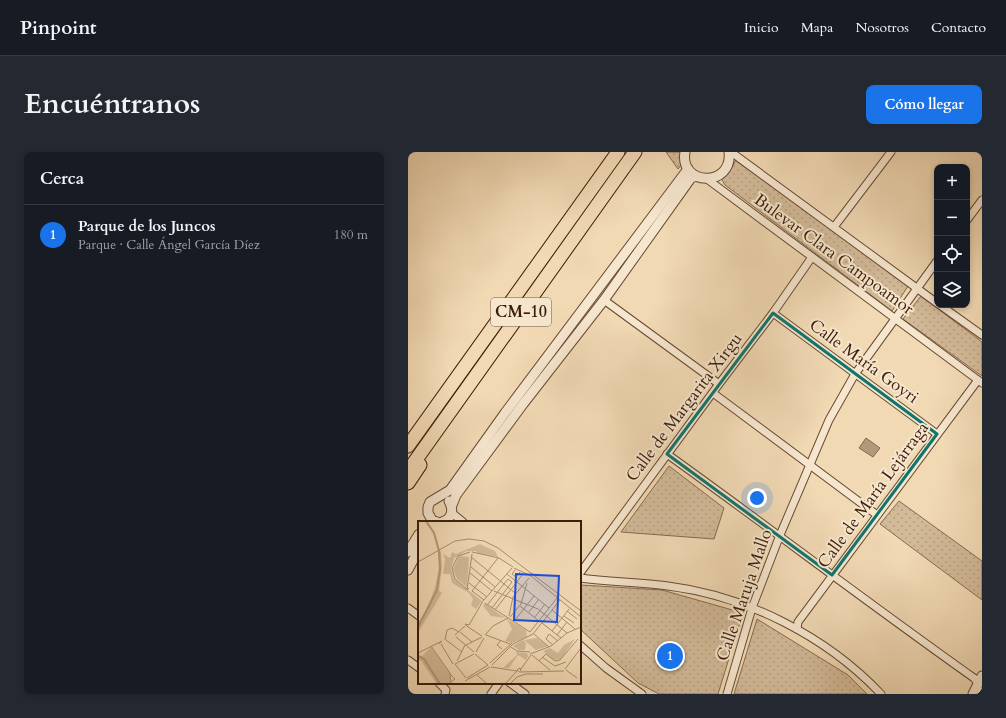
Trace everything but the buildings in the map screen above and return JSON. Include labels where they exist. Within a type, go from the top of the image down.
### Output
[{"type":"highway","name":"CM-10","points":[[408,446],[618,152]]},
{"type":"highway","name":"CM-10","points":[[408,471],[635,152]]},
{"type":"highway","name":"CM-10","points":[[408,438],[447,392]]},
{"type":"highway","name":"CM-10","points":[[408,483],[426,456],[442,423]]},
{"type":"street","points":[[685,152],[685,164],[688,169],[696,176],[707,179],[720,175],[725,170],[729,164],[730,152]]},
{"type":"street","name":"Bulevar Clara Campoamor","points":[[730,152],[934,301]]},
{"type":"street","points":[[834,227],[891,152]]},
{"type":"street","points":[[428,519],[428,507],[430,502],[450,490],[505,413],[688,169]]},
{"type":"street","points":[[445,521],[450,518],[456,495],[523,404],[604,300],[691,178],[696,176]]},
{"type":"street","name":"Bulevar Clara Campoamor","points":[[707,179],[980,381]]},
{"type":"street","points":[[970,216],[982,200]]},
{"type":"street","name":"Calle de Margarita Xirgu","points":[[581,572],[773,313],[812,257]]},
{"type":"street","name":"Calle Maruja Mallo","points":[[727,694],[752,608],[809,464],[829,420],[855,374],[934,265]]},
{"type":"street","points":[[604,300],[719,384]]},
{"type":"street","name":"Bulevar Clara Campoamor","points":[[944,308],[982,334]]},
{"type":"street","name":"Calle María Goyri","points":[[773,313],[937,434]]},
{"type":"street","name":"Calle de María Lejárraga","points":[[797,629],[798,622],[877,514],[937,434],[980,381]]},
{"type":"street","points":[[713,393],[877,514]]},
{"type":"street","points":[[668,454],[974,678],[980,679],[972,694]]},
{"type":"street","points":[[438,498],[444,498],[448,501],[452,509],[462,521]]},
{"type":"street","points":[[408,552],[418,536]]},
{"type":"street","points":[[408,570],[418,551]]},
{"type":"street","points":[[581,578],[669,586],[698,591],[728,599],[752,608],[797,629],[832,652],[881,694]]},
{"type":"street","points":[[408,608],[418,615]]},
{"type":"street","points":[[581,646],[637,693]]},
{"type":"street","points":[[408,660],[418,667]]},
{"type":"street","points":[[440,684],[446,690],[445,694]]},
{"type":"street","points":[[491,694],[498,684]]},
{"type":"street","points":[[511,684],[525,694]]},
{"type":"highlighted area","points":[[773,313],[937,434],[832,575],[667,454]]},
{"type":"shaded area","points":[[666,152],[683,152],[682,164],[678,169]]},
{"type":"shaded area","points":[[736,160],[908,286],[892,311],[725,185],[721,178],[731,169]]},
{"type":"shaded area","points":[[921,296],[934,306],[934,308],[937,308],[982,342],[982,376],[903,319]]},
{"type":"shaded area","points":[[866,438],[880,448],[873,457],[859,448]]},
{"type":"shaded area","points":[[669,466],[724,508],[714,539],[621,532]]},
{"type":"shaded area","points":[[899,501],[982,561],[982,600],[880,524]]},
{"type":"shaded area","points":[[581,585],[662,590],[743,613],[718,694],[659,694],[638,683],[581,630]]},
{"type":"shaded area","points":[[757,619],[848,675],[867,694],[734,694]]},
{"type":"place","name":"Parque de los Juncos","points":[[670,656]]}]
